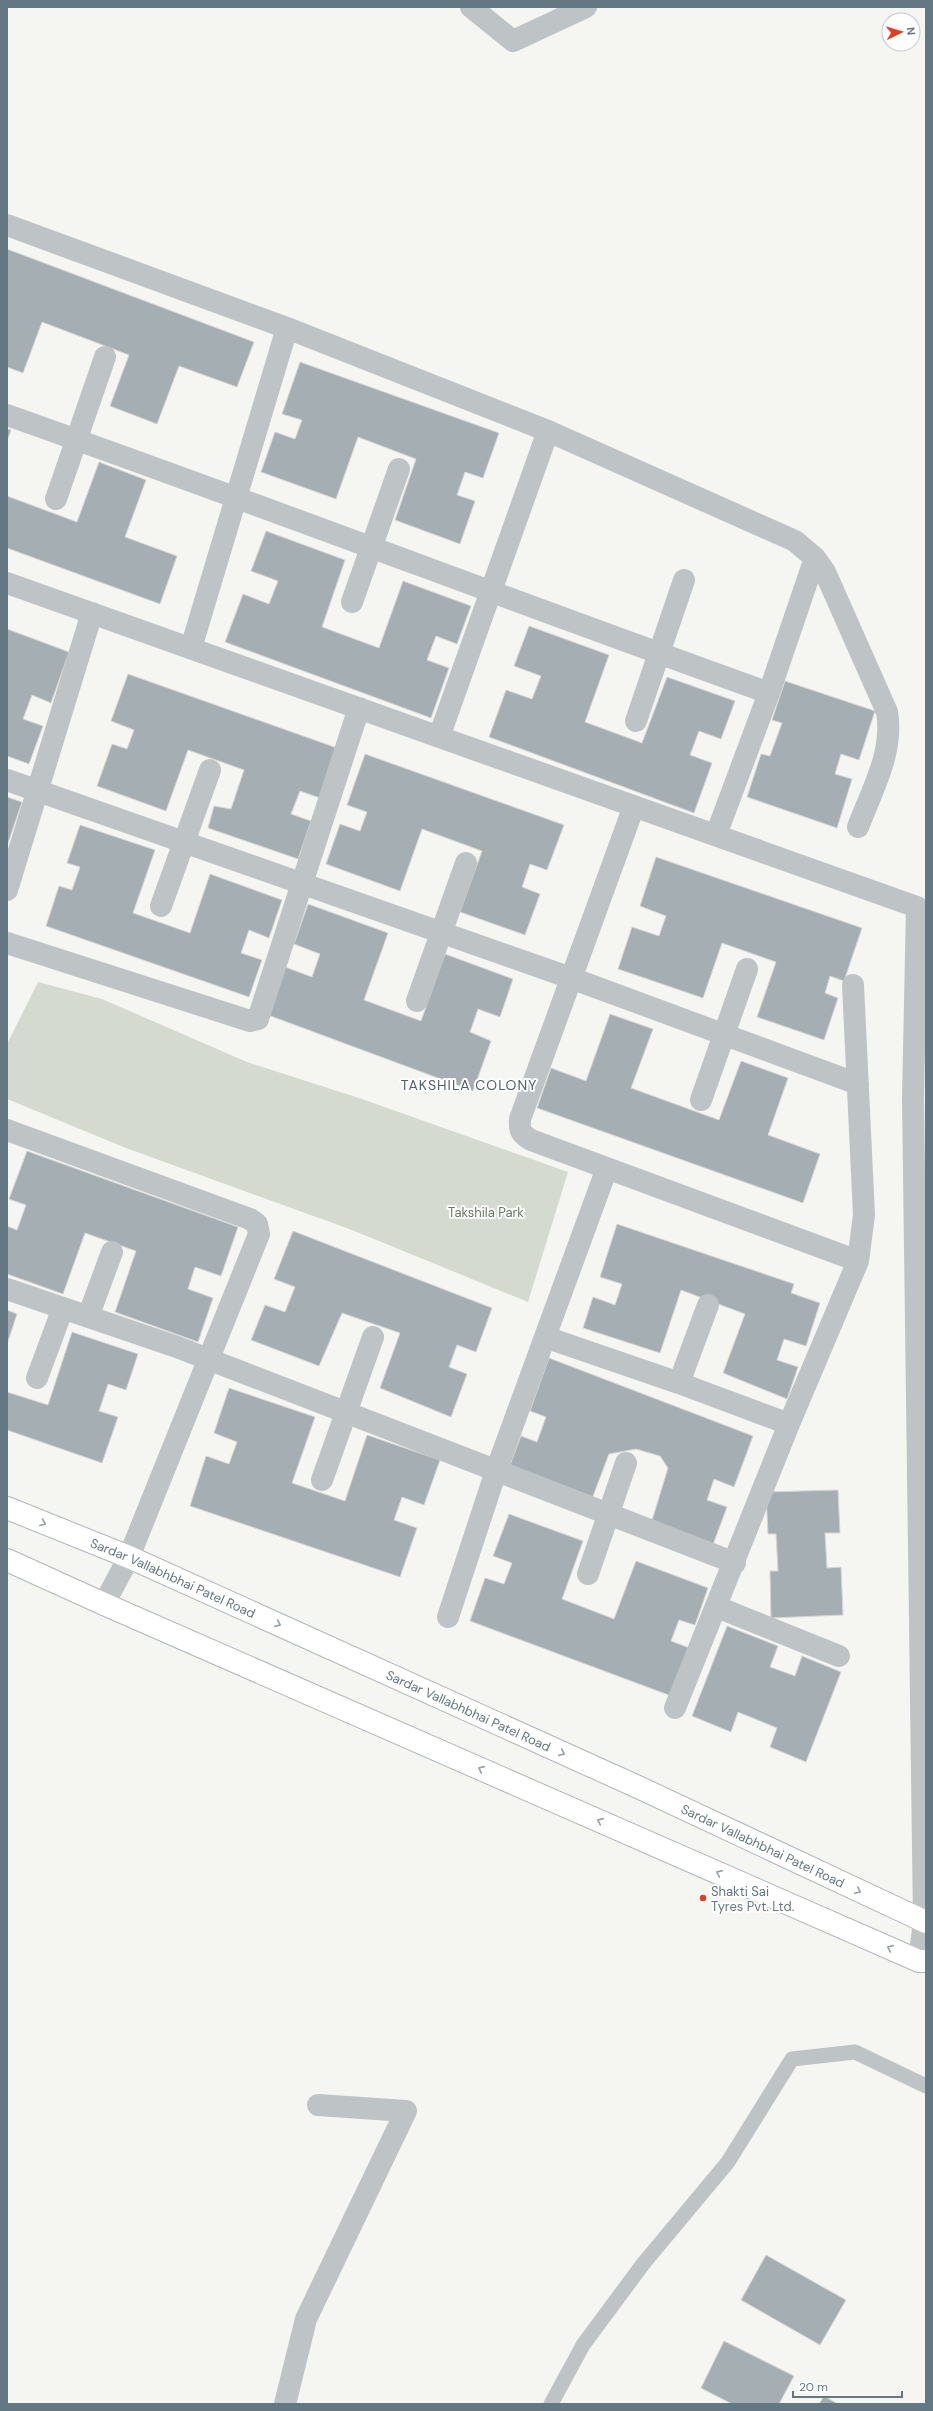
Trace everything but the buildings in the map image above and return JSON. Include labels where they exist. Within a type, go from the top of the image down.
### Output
[{"type":"main road","name":"Sardar Vallabhbhai Patel Road","points":[[7,1508],[129,1557],[638,1787],[925,1922]]},
{"type":"main road","points":[[7,1560],[104,1604],[923,1961]]},
{"type":"street","points":[[471,7],[513,41],[586,7]]},
{"type":"street","points":[[7,225],[288,328],[548,430],[795,541],[815,558],[825,572],[887,712],[888,745],[858,827]]},
{"type":"street","points":[[191,648],[288,328]]},
{"type":"street","points":[[56,499],[105,357]]},
{"type":"street","points":[[7,415],[236,497],[489,592],[769,692]]},
{"type":"street","points":[[440,737],[489,592],[548,430]]},
{"type":"street","points":[[352,602],[399,469]]},
{"type":"street","points":[[716,835],[769,692],[815,558]]},
{"type":"street","points":[[636,721],[684,580]]},
{"type":"street","points":[[7,583],[917,907],[925,1922],[923,1961]]},
{"type":"street","points":[[7,890],[92,613]]},
{"type":"street","points":[[7,943],[254,1021],[260,1016],[301,884],[360,708]]},
{"type":"street","points":[[161,906],[210,770]]},
{"type":"street","points":[[7,780],[571,978],[858,1084]]},
{"type":"street","points":[[634,806],[520,1119],[519,1129],[523,1136],[531,1140],[858,1261]]},
{"type":"street","points":[[417,1001],[466,863]]},
{"type":"street","points":[[701,1100],[747,970]]},
{"type":"street","points":[[675,1708],[717,1607],[789,1424],[858,1261],[864,1215],[853,985]]},
{"type":"street","points":[[7,1130],[250,1219],[257,1224],[259,1234],[209,1359],[129,1557],[104,1604]]},
{"type":"street","points":[[448,1617],[496,1471],[607,1168]]},
{"type":"street","points":[[88,1316],[112,1252]]},
{"type":"street","points":[[7,1289],[209,1359],[734,1563]]},
{"type":"street","points":[[679,1383],[708,1305]]},
{"type":"street","points":[[37,1378],[63,1308]]},
{"type":"street","points":[[322,1480],[373,1336]]},
{"type":"street","points":[[545,1337],[679,1383],[789,1424]]},
{"type":"street","points":[[588,1574],[626,1463]]},
{"type":"street","points":[[717,1607],[839,1656]]},
{"type":"street","points":[[285,2404],[306,2319],[406,2111],[318,2105]]},
{"type":"lane","points":[[551,2404],[583,2345],[643,2264],[728,2162],[792,2059],[855,2052],[926,2086]]},
{"type":"green space","name":"Takshila Park","points":[[38,982],[102,999],[247,1062],[362,1099],[568,1172],[528,1302],[352,1230],[126,1148],[7,1099],[7,1044]]},
{"type":"place","name":"Shakti Sai Tyres Pvt. Ltd.","points":[[703,1898]]},
{"type":"district","name":"TAKSHILA COLONY","points":[[469,1085]]}]
